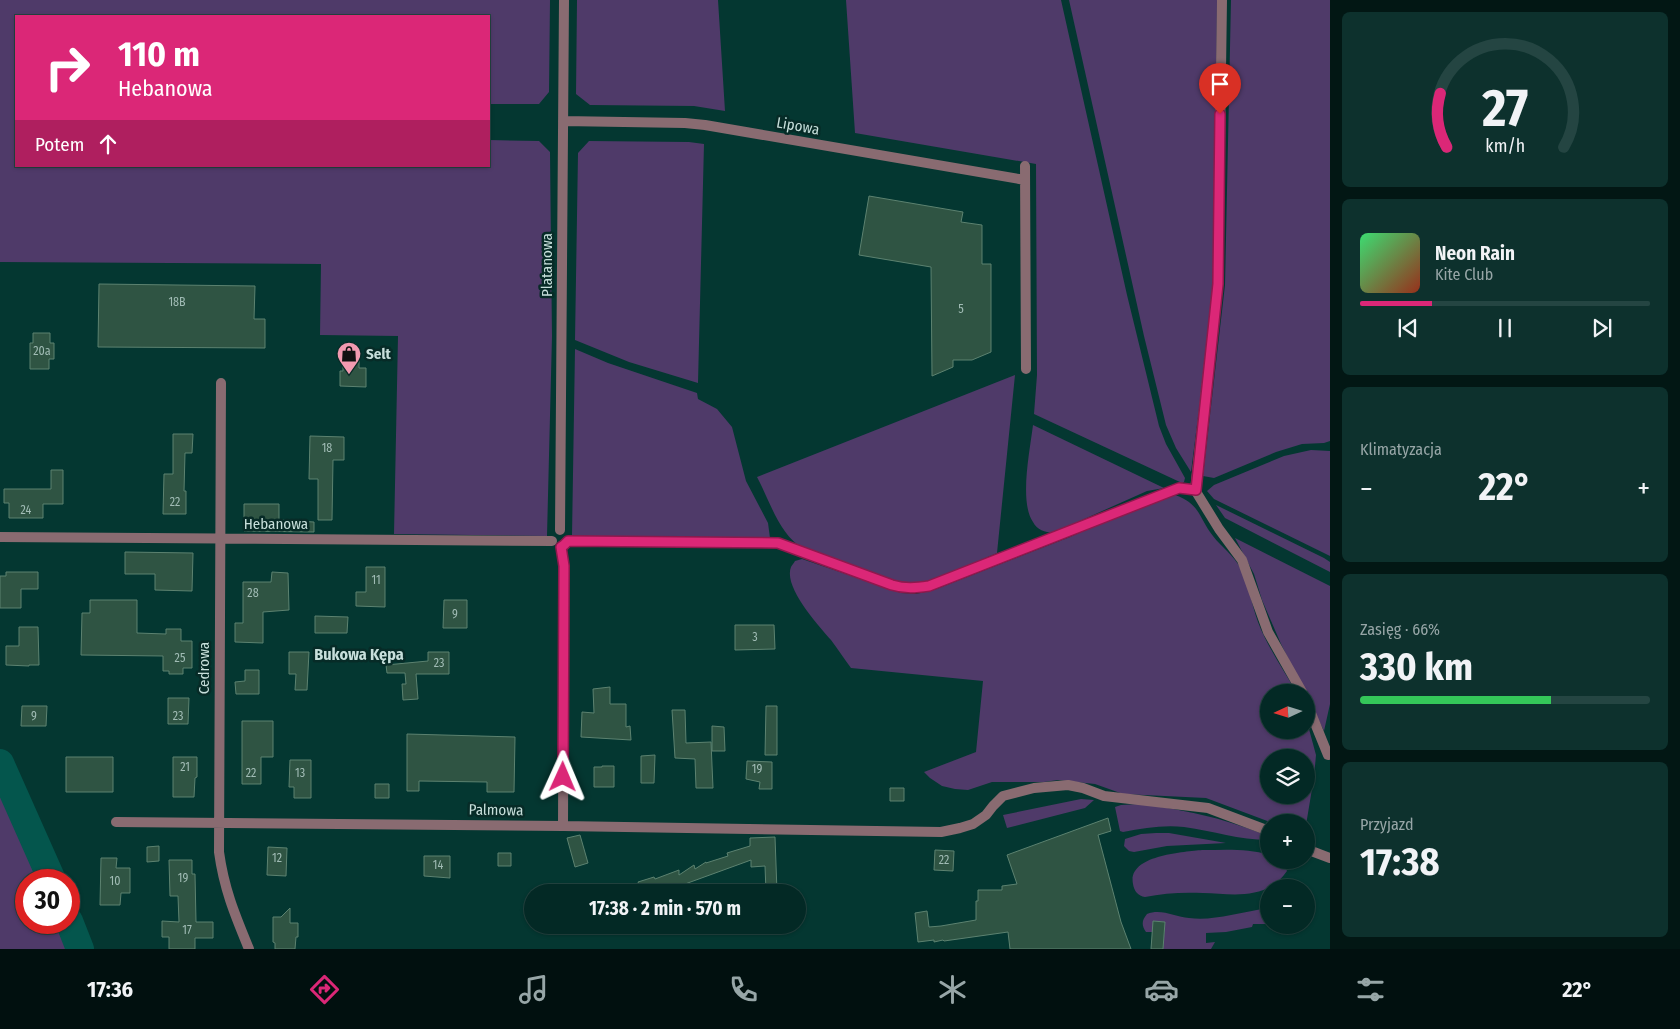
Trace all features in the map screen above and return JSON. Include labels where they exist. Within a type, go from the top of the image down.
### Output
[{"type":"street","name":"Platanowa","points":[[560,543],[554,533],[560,530],[564,0]]},
{"type":"street","points":[[1222,0],[1218,284],[1196,490],[1219,529],[1242,560],[1268,632],[1297,684]]},
{"type":"street","name":"Lipowa","points":[[563,121],[705,125],[1025,180]]},
{"type":"street","points":[[1025,166],[1026,369]]},
{"type":"street","name":"Cedrowa","points":[[221,383],[219,852],[222,876],[231,904],[250,949]]},
{"type":"street","name":"Hebanowa","points":[[0,537],[560,543],[778,543],[892,585],[916,588],[929,586],[1179,488],[1196,490]]},
{"type":"street","points":[[560,543],[564,566],[562,826]]},
{"type":"street","points":[[1315,723],[1328,755]]},
{"type":"street","name":"Palmowa","points":[[116,822],[905,830],[940,832],[973,824],[986,815],[1003,796],[1034,788],[1068,785],[1113,797],[1208,808],[1260,828]]},
{"type":"street","points":[[1315,852],[1330,858]]},
{"type":"shaded area","points":[[0,0],[550,0],[549,92],[539,104],[490,104],[490,15],[15,15],[15,167],[490,167],[490,140],[539,141],[550,152],[552,336],[547,536],[394,534],[398,336],[320,335],[321,264],[0,262]]},
{"type":"shaded area","points":[[577,0],[718,0],[725,111],[694,106],[590,105],[576,94]]},
{"type":"shaded area","points":[[846,0],[1061,0],[1127,295],[1159,426],[1166,444],[1185,478],[1184,482],[1182,483],[1034,414],[1037,375],[1036,164],[855,133]]},
{"type":"shaded area","points":[[1069,0],[1217,0],[1215,283],[1191,472],[1176,448],[1166,425],[1144,336]]},
{"type":"shaded area","points":[[1231,0],[1330,0],[1330,441],[1302,444],[1276,452],[1214,478],[1203,476],[1225,285]]},
{"type":"shaded area","points":[[589,141],[689,142],[704,144],[698,383],[629,362],[575,340],[578,153]]},
{"type":"shaded area","points":[[575,349],[608,363],[697,393],[698,399],[717,409],[732,427],[746,481],[768,523],[770,538],[572,536]]},
{"type":"shaded area","points":[[1015,375],[997,553],[934,579],[916,583],[902,583],[804,549],[788,535],[776,517],[757,477]]},
{"type":"shaded area","points":[[1033,425],[1164,488],[1147,491],[1053,533],[1042,530],[1033,522],[1027,502],[1028,461]]},
{"type":"shaded area","points":[[1311,450],[1330,451],[1330,556],[1214,499],[1207,491],[1214,485],[1284,456]]},
{"type":"shaded area","points":[[1175,495],[1193,505],[1213,536],[1235,560],[1242,571],[1262,631],[1291,684],[1260,684],[1260,739],[1312,739],[1314,749],[1260,749],[1260,804],[1310,804],[1308,814],[1260,814],[1260,818],[1206,798],[1123,794],[1095,784],[1058,780],[1044,782],[992,782],[968,790],[942,786],[924,772],[976,752],[983,681],[851,668],[804,606],[792,585],[790,575],[791,567],[795,561],[802,559],[901,593],[916,594],[934,590],[1070,537],[1153,500]]},
{"type":"shaded area","points":[[1216,505],[1324,558],[1330,562],[1330,572],[1225,518]]},
{"type":"shaded area","points":[[1235,538],[1330,586],[1330,704],[1324,731],[1315,713],[1315,684],[1301,684],[1262,600],[1254,574]]},
{"type":"shaded area","points":[[0,792],[32,869],[15,869],[15,934],[60,934],[66,949],[0,949]]},
{"type":"shaded area","points":[[1081,799],[1094,800],[1085,808],[1007,828],[1003,815]]},
{"type":"shaded area","points":[[1139,804],[1217,819],[1260,833],[1260,840],[1176,826],[1123,832],[1120,831],[1115,807]]},
{"type":"shaded area","points":[[1169,833],[1226,843],[1167,846],[1134,852],[1129,851],[1124,846],[1125,839],[1141,834]]},
{"type":"shaded area","points":[[1202,850],[1253,851],[1260,853],[1260,869],[1286,869],[1287,871],[1281,879],[1260,879],[1260,891],[1249,894],[1181,893],[1140,896],[1135,891],[1133,884],[1134,874],[1139,867],[1147,861],[1171,854]]},
{"type":"shaded area","points":[[1260,909],[1260,924],[1253,924],[1252,927],[1226,932],[1206,933],[1206,943],[1215,942],[1211,949],[1163,949],[1165,922],[1153,921],[1153,932],[1146,932],[1143,925],[1145,916],[1152,912],[1163,912],[1198,919]]},
{"type":"building","points":[[869,196],[963,212],[961,222],[982,225],[982,264],[991,264],[991,352],[972,360],[953,360],[953,367],[932,376],[931,267],[859,255]]},
{"type":"building","points":[[99,284],[255,286],[254,319],[265,319],[265,348],[98,347]]},
{"type":"building","points":[[33,333],[50,333],[50,343],[54,343],[54,359],[49,359],[49,369],[30,369],[30,343],[33,343]]},
{"type":"building","points":[[343,358],[359,358],[359,368],[366,368],[366,387],[340,386],[340,371],[343,371]]},
{"type":"building","points":[[173,434],[193,434],[192,453],[185,453],[184,491],[186,491],[186,514],[163,514],[164,474],[173,474]]},
{"type":"building","points":[[310,436],[344,437],[344,460],[333,460],[332,520],[318,520],[318,479],[309,479]]},
{"type":"building","points":[[51,470],[63,470],[63,504],[43,504],[43,518],[9,518],[9,503],[4,503],[4,489],[51,489]]},
{"type":"building","points":[[244,504],[279,504],[279,520],[314,522],[314,532],[244,531]]},
{"type":"building","points":[[125,552],[193,553],[192,591],[155,590],[155,574],[125,574]]},
{"type":"building","points":[[366,567],[385,567],[385,607],[356,606],[356,592],[366,592]]},
{"type":"building","points":[[6,572],[38,572],[38,589],[21,589],[21,608],[0,608],[0,576],[6,576]]},
{"type":"building","points":[[272,572],[288,573],[289,610],[263,612],[263,643],[235,642],[235,623],[243,623],[243,582],[271,582]]},
{"type":"building","points":[[90,600],[137,600],[137,633],[166,634],[166,629],[181,629],[181,641],[192,641],[192,668],[183,668],[183,674],[169,674],[169,671],[163,671],[163,656],[81,655],[82,613],[90,613]]},
{"type":"building","points":[[444,600],[467,600],[467,628],[443,628]]},
{"type":"building","points":[[315,616],[348,617],[347,633],[315,633]]},
{"type":"building","points":[[735,625],[774,625],[775,649],[735,650]]},
{"type":"building","points":[[19,627],[38,627],[39,665],[6,665],[6,646],[19,646]]},
{"type":"building","points":[[289,652],[309,652],[307,690],[295,690],[296,674],[289,674]]},
{"type":"building","points":[[428,652],[449,652],[449,674],[416,674],[418,699],[403,700],[402,684],[406,684],[405,673],[387,673],[386,665],[428,661]]},
{"type":"building","points":[[245,670],[259,670],[259,694],[236,694],[235,682],[245,681]]},
{"type":"building","points":[[610,687],[610,704],[626,704],[626,727],[630,726],[631,740],[581,737],[582,712],[594,713],[593,689]]},
{"type":"building","points":[[168,698],[189,698],[188,724],[168,724]]},
{"type":"building","points":[[22,706],[47,706],[46,726],[21,726]]},
{"type":"building","points":[[766,706],[777,706],[777,755],[765,755]]},
{"type":"building","points":[[672,710],[685,710],[686,743],[711,742],[713,788],[696,788],[695,759],[675,758]]},
{"type":"building","points":[[242,721],[273,721],[273,757],[261,757],[261,784],[242,784]]},
{"type":"building","points":[[712,726],[724,727],[725,751],[712,751]]},
{"type":"building","points":[[407,734],[515,737],[514,792],[487,792],[487,782],[419,781],[419,791],[407,791]]},
{"type":"building","points":[[655,755],[654,783],[641,783],[641,756]]},
{"type":"building","points":[[66,757],[113,757],[113,792],[66,792]]},
{"type":"building","points":[[173,757],[197,757],[194,797],[173,797]]},
{"type":"building","points":[[290,760],[311,760],[311,798],[294,798],[294,787],[289,787]]},
{"type":"building","points":[[747,761],[772,762],[772,789],[759,789],[760,782],[746,779]]},
{"type":"building","points":[[614,766],[614,787],[594,787],[594,767]]},
{"type":"building","points":[[375,784],[389,784],[389,798],[375,798]]},
{"type":"building","points":[[890,788],[904,788],[904,801],[890,801]]},
{"type":"building","points":[[1108,818],[1111,831],[1098,835],[1121,922],[1131,949],[1010,949],[1008,932],[944,941],[918,942],[915,913],[927,911],[929,927],[976,920],[978,890],[1002,890],[1002,886],[1017,884],[1007,855]]},
{"type":"building","points":[[580,835],[588,863],[575,867],[567,838]]},
{"type":"building","points":[[775,837],[777,884],[766,884],[765,866],[751,867],[751,860],[685,884],[639,884],[638,882],[654,877],[655,879],[679,870],[679,875],[694,865],[695,869],[706,862],[728,856],[727,853],[750,846],[750,838]]},
{"type":"building","points":[[159,846],[159,861],[147,862],[147,847]]},
{"type":"building","points":[[268,847],[287,848],[286,876],[267,875]]},
{"type":"building","points":[[935,850],[954,851],[953,871],[934,870]]},
{"type":"building","points":[[498,853],[511,853],[511,866],[498,866]]},
{"type":"building","points":[[424,856],[450,856],[450,878],[424,876]]},
{"type":"building","points":[[101,858],[117,858],[116,868],[130,868],[130,893],[121,893],[120,905],[100,905]]},
{"type":"building","points":[[169,860],[192,860],[192,874],[195,874],[196,922],[213,922],[213,938],[195,938],[195,949],[169,949],[169,937],[162,937],[162,921],[179,922],[178,896],[170,896]]},
{"type":"building","points":[[290,908],[290,923],[298,923],[298,937],[296,937],[295,949],[275,949],[275,943],[273,942],[273,917],[281,917]]},
{"type":"building","points":[[1153,921],[1165,922],[1163,949],[1151,949]]},
{"type":"waterway","points":[[0,763],[47,869]]},
{"type":"waterway","points":[[74,934],[80,949]]},
{"type":"place","name":"Selt","points":[[349,375]]},
{"type":"district","name":"Bukowa Kępa","points":[[359,654]]},
{"type":"route","points":[[563,777],[564,566],[561,547],[568,541],[778,543],[892,585],[916,588],[929,586],[1179,488],[1196,490],[1218,284],[1220,114]]}]
